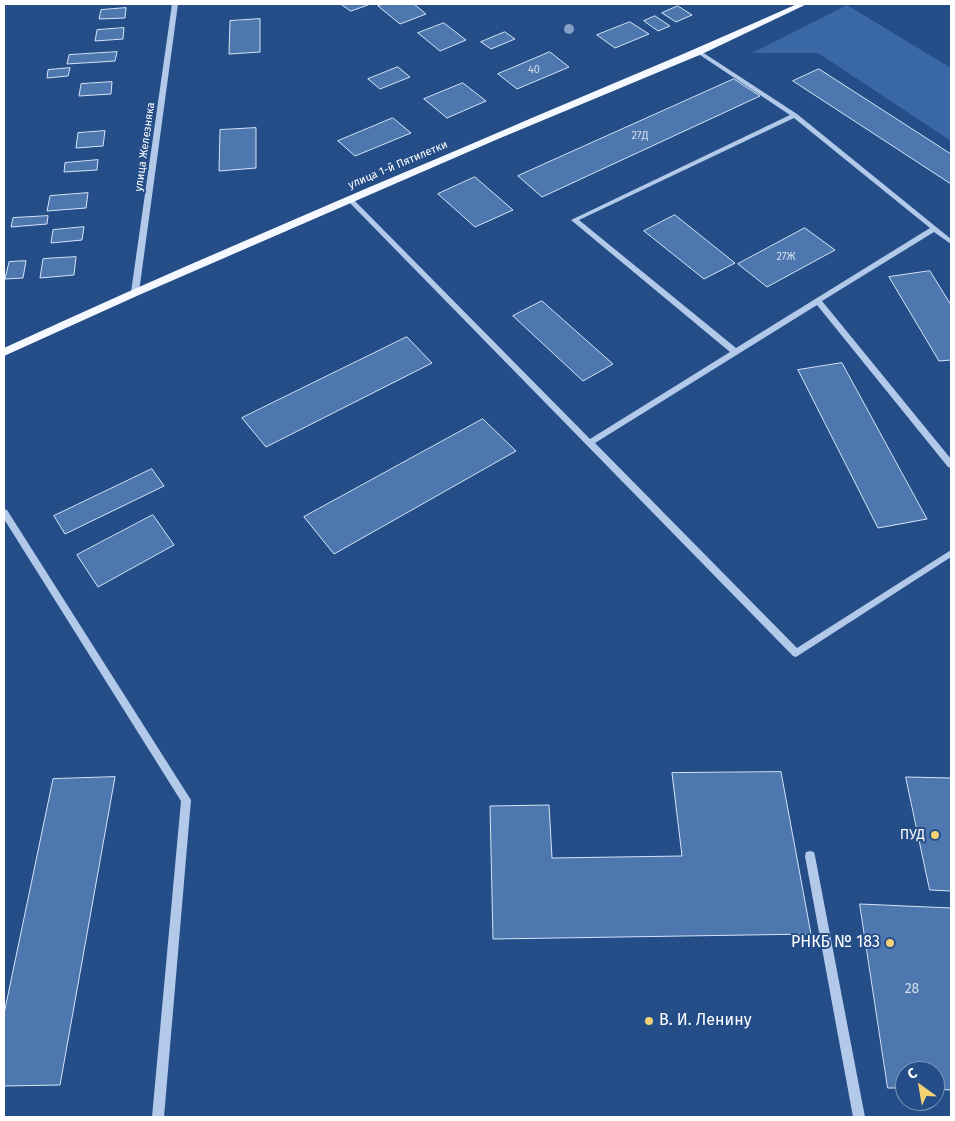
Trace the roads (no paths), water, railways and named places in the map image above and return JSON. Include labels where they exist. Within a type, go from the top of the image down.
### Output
[{"type":"main road","name":"улица 1-й Пятилетки","points":[[4,352],[135,292],[699,52],[804,4]]},
{"type":"lane","name":"улица Железняка","points":[[135,292],[175,4]]},
{"type":"lane","points":[[699,52],[795,115],[951,242]]},
{"type":"lane","points":[[735,352],[574,220],[795,115]]},
{"type":"lane","points":[[350,200],[796,653],[951,553]]},
{"type":"lane","points":[[589,443],[935,228]]},
{"type":"lane","points":[[818,300],[951,465]]},
{"type":"lane","points":[[4,512],[186,800],[158,1117]]},
{"type":"lane","points":[[810,856],[859,1117]]},
{"type":"place","name":"ПУД","points":[[935,835]]},
{"type":"place","name":"РНКБ № 183","points":[[890,943]]},
{"type":"place","name":"В. И. Ленину","points":[[649,1021]]}]
